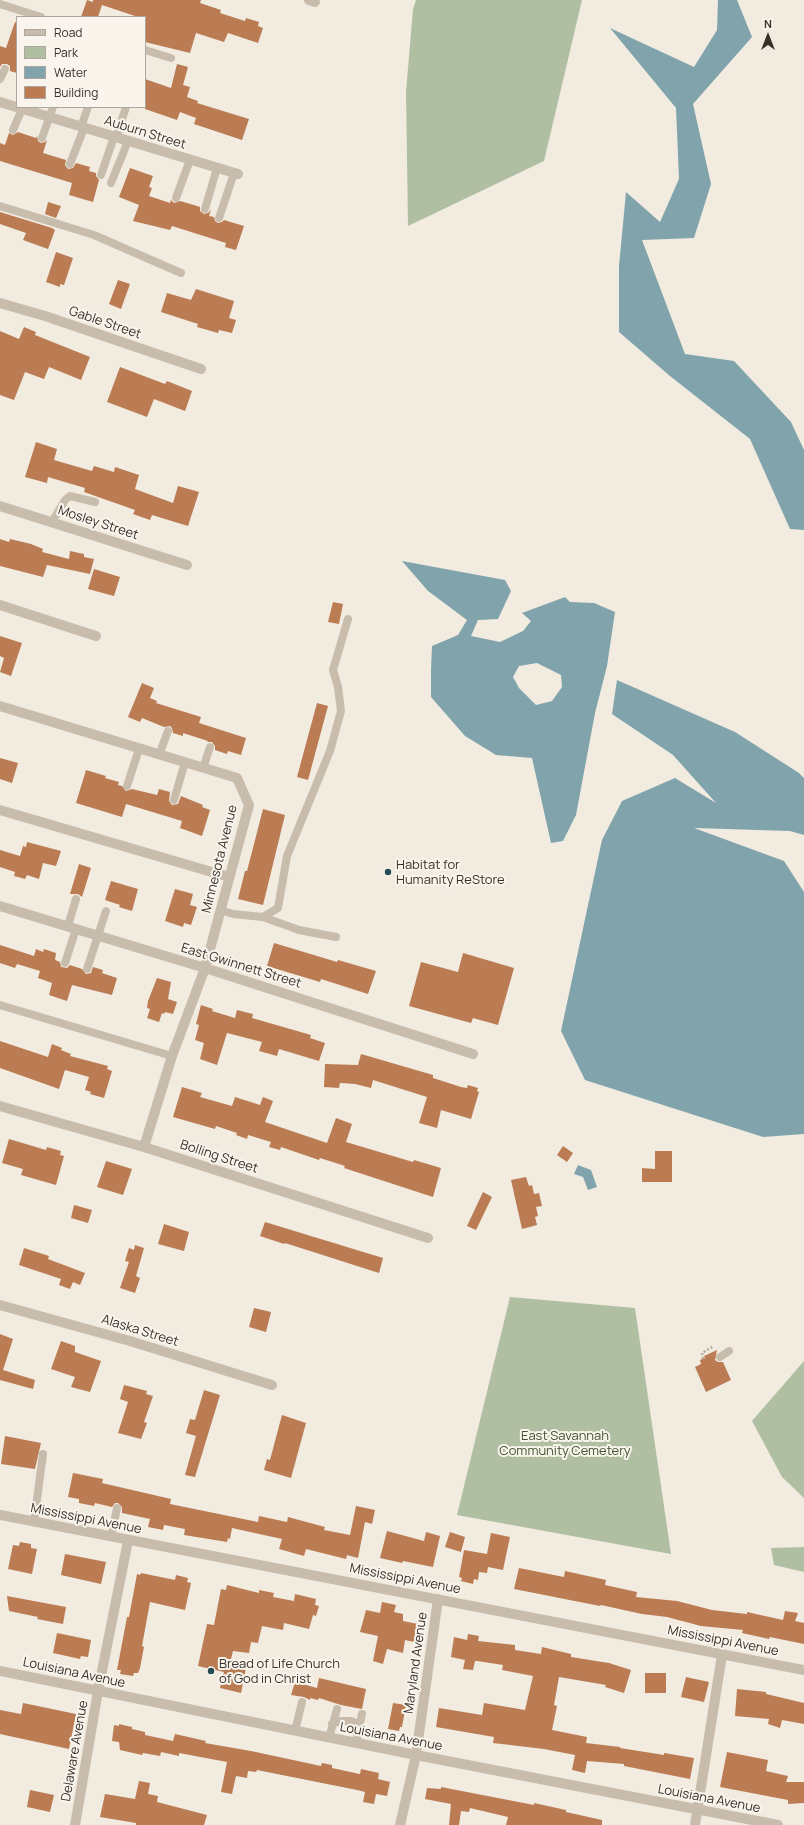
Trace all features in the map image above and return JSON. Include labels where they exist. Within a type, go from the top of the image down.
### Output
[{"type":"street","name":"Auburn Street","points":[[0,102],[16,107]]},
{"type":"street","name":"Auburn Street","points":[[19,108],[236,174]]},
{"type":"street","name":"Gable Street","points":[[0,303],[45,316],[201,369]]},
{"type":"street","name":"Mosley Street","points":[[0,506],[187,566]]},
{"type":"street","points":[[0,605],[96,636]]},
{"type":"street","name":"Minnesota Avenue","points":[[0,706],[237,778],[249,805],[204,968],[172,1056],[144,1147]]},
{"type":"street","points":[[0,810],[229,877]]},
{"type":"street","name":"East Gwinnett Street","points":[[0,906],[204,968],[473,1054]]},
{"type":"street","name":"Bolling Street","points":[[0,1106],[144,1147],[428,1238]]},
{"type":"street","name":"Alaska Street","points":[[0,1305],[130,1341],[272,1385]]},
{"type":"street","name":"Mississippi Avenue","points":[[0,1515],[128,1541],[438,1598],[804,1670]]},
{"type":"street","name":"Delaware Avenue","points":[[75,1825],[98,1692],[128,1541]]},
{"type":"street","name":"Maryland Avenue","points":[[400,1825],[416,1755],[438,1598]]},
{"type":"street","points":[[695,1825],[722,1655]]},
{"type":"street","name":"Louisiana Avenue","points":[[0,1671],[357,1744],[698,1810],[750,1822],[778,1825]]},
{"type":"lane","points":[[0,4],[38,16]]},
{"type":"lane","points":[[146,50],[171,58]]},
{"type":"lane","points":[[0,79],[5,69]]},
{"type":"lane","points":[[42,138],[53,108]]},
{"type":"lane","points":[[70,164],[88,108]]},
{"type":"lane","points":[[101,175],[126,108]]},
{"type":"lane","points":[[13,130],[22,109]]},
{"type":"lane","points":[[111,183],[128,141]]},
{"type":"lane","points":[[176,198],[190,160]]},
{"type":"lane","points":[[205,209],[217,168]]},
{"type":"lane","points":[[220,218],[236,174]]},
{"type":"lane","points":[[0,206],[94,235],[181,273]]},
{"type":"lane","points":[[52,522],[65,500],[70,496],[95,502]]},
{"type":"lane","points":[[263,917],[278,908],[287,856],[332,744],[341,711],[338,687],[333,670],[348,619]]},
{"type":"lane","points":[[159,755],[168,731]]},
{"type":"lane","points":[[202,768],[210,747]]},
{"type":"lane","points":[[127,786],[139,749]]},
{"type":"lane","points":[[174,800],[185,762]]},
{"type":"lane","points":[[65,963],[76,899]]},
{"type":"lane","points":[[220,910],[233,914],[263,917],[299,930],[336,937]]},
{"type":"lane","points":[[87,968],[106,911]]},
{"type":"lane","points":[[0,1005],[172,1056]]},
{"type":"lane","points":[[720,1357],[729,1351]]},
{"type":"lane","points":[[34,1522],[43,1454]]},
{"type":"lane","points":[[111,1537],[117,1508]]},
{"type":"lane","points":[[295,1731],[302,1702]]},
{"type":"lane","points":[[329,1738],[336,1709]]},
{"type":"lane","points":[[357,1744],[362,1714]]},
{"type":"lane","points":[[332,1724],[340,1721],[351,1720],[358,1724],[359,1729]]},
{"type":"path","points":[[703,1359],[702,1353],[718,1344]]},
{"type":"green space","points":[[416,0],[582,0],[544,161],[408,226],[406,92],[413,9]]},
{"type":"green space","name":"East Savannah Community Cemetery","points":[[510,1297],[635,1308],[671,1554],[457,1515]]},
{"type":"green space","points":[[804,1361],[804,1498],[782,1477],[752,1421]]},
{"type":"green space","points":[[804,1547],[804,1572],[774,1565],[771,1548]]},
{"type":"water","points":[[718,0],[737,0],[752,37],[693,104],[711,184],[694,238],[642,240],[685,354],[734,361],[791,422],[804,450],[804,530],[790,529],[750,439],[670,376],[619,332],[619,266],[626,192],[660,222],[679,179],[676,108],[610,28],[694,67],[717,30]]},
{"type":"water","points":[[402,561],[505,580],[511,591],[498,619],[478,620],[471,636],[500,642],[523,631],[531,621],[522,613],[565,597],[570,602],[594,603],[615,612],[607,666],[595,713],[576,815],[563,841],[551,843],[532,758],[496,755],[465,736],[431,697],[432,646],[458,635],[467,620],[428,591]],"holes":[[[537,663],[561,675],[562,687],[552,701],[536,705],[519,688],[513,677],[519,666]]]},
{"type":"water","points":[[617,680],[735,732],[799,773],[804,778],[804,835],[790,831],[694,828],[784,861],[804,892],[804,1134],[763,1137],[585,1080],[561,1031],[602,840],[622,801],[675,778],[716,803],[673,755],[612,714]]},
{"type":"water","points":[[578,1165],[591,1170],[597,1187],[588,1190],[583,1177],[574,1174]]},
{"type":"building","points":[[87,0],[93,2],[93,0],[201,0],[200,3],[221,10],[220,13],[245,21],[246,18],[259,22],[258,26],[263,28],[258,43],[228,33],[224,42],[196,33],[190,53],[146,42],[146,16],[135,16],[102,5],[98,16],[81,16]]},
{"type":"building","points":[[15,22],[16,73],[10,71],[10,66],[7,64],[2,64],[0,67],[0,46],[6,48]]},
{"type":"building","points":[[177,64],[188,67],[183,85],[190,87],[187,97],[198,101],[197,103],[249,119],[242,140],[194,124],[196,118],[180,112],[177,120],[145,109],[146,79],[171,88]]},
{"type":"building","points":[[18,132],[36,138],[37,136],[38,141],[41,143],[47,140],[43,153],[66,160],[65,165],[68,169],[73,168],[76,163],[90,167],[89,171],[96,173],[99,180],[93,202],[69,195],[72,183],[0,161],[0,143],[5,145],[9,133],[13,135]]},
{"type":"building","points":[[130,168],[153,176],[149,187],[152,188],[149,196],[170,203],[171,200],[174,203],[180,201],[194,205],[200,207],[200,211],[204,214],[211,210],[209,216],[214,217],[215,221],[218,223],[224,220],[244,226],[236,250],[225,247],[226,243],[172,226],[170,230],[133,221],[139,205],[119,197]]},
{"type":"building","points":[[48,202],[61,206],[56,218],[45,214]]},
{"type":"building","points":[[0,212],[55,230],[48,249],[23,240],[26,233],[0,224]]},
{"type":"building","points":[[56,252],[73,258],[64,285],[60,284],[60,287],[46,282]]},
{"type":"building","points":[[118,280],[130,284],[121,309],[109,304]]},
{"type":"building","points":[[196,289],[234,301],[229,318],[236,320],[232,333],[219,330],[218,333],[197,327],[198,324],[161,312],[167,293],[191,300]]},
{"type":"building","points":[[24,327],[36,332],[35,335],[90,357],[81,380],[49,367],[44,379],[25,372],[14,400],[0,395],[0,331],[19,339]]},
{"type":"building","points":[[120,367],[165,384],[167,381],[192,391],[185,411],[154,399],[147,417],[107,402]]},
{"type":"building","points":[[36,442],[57,449],[54,460],[92,471],[94,466],[114,472],[115,467],[139,475],[135,489],[173,503],[178,486],[199,492],[188,526],[152,515],[150,520],[133,514],[135,510],[84,492],[85,488],[48,477],[47,483],[25,477]]},
{"type":"building","points":[[0,539],[9,542],[10,539],[31,544],[43,549],[42,552],[69,559],[70,551],[84,554],[84,557],[94,559],[90,574],[47,565],[43,577],[0,566]]},
{"type":"building","points":[[94,569],[120,577],[114,596],[88,589]]},
{"type":"building","points":[[333,602],[343,604],[339,624],[328,622]]},
{"type":"building","points":[[0,636],[22,643],[11,676],[0,672],[4,658],[0,656]]},
{"type":"building","points":[[142,683],[154,688],[150,698],[157,701],[156,703],[201,717],[199,723],[246,738],[241,755],[228,751],[227,754],[215,750],[215,746],[212,742],[207,742],[208,741],[183,733],[183,736],[173,733],[170,726],[164,727],[142,718],[140,722],[128,717]]},
{"type":"building","points":[[317,703],[328,706],[308,780],[297,777]]},
{"type":"building","points":[[0,758],[18,763],[12,783],[0,779]]},
{"type":"building","points":[[86,770],[119,782],[118,785],[122,786],[126,791],[132,789],[157,795],[159,789],[170,792],[169,801],[172,805],[178,804],[181,796],[203,805],[202,807],[210,810],[202,836],[180,828],[182,821],[126,804],[122,817],[76,803]]},
{"type":"building","points":[[263,809],[285,815],[263,905],[238,899]]},
{"type":"building","points":[[27,842],[61,851],[56,866],[43,863],[39,879],[27,875],[25,879],[14,876],[15,872],[0,867],[0,850],[20,856],[23,846],[26,847]]},
{"type":"building","points":[[79,864],[91,868],[82,897],[78,894],[70,894]]},
{"type":"building","points":[[111,881],[138,889],[132,911],[119,907],[120,905],[105,900]]},
{"type":"building","points":[[175,889],[193,894],[190,905],[197,907],[191,925],[184,923],[183,927],[165,921]]},
{"type":"building","points":[[274,943],[337,962],[338,960],[376,971],[368,994],[321,979],[320,982],[267,966]]},
{"type":"building","points":[[0,945],[34,956],[36,949],[43,952],[44,949],[56,953],[55,960],[60,962],[61,967],[67,968],[70,965],[82,969],[86,974],[91,973],[93,967],[103,970],[102,973],[117,978],[112,995],[72,985],[67,1001],[49,995],[52,983],[38,978],[40,971],[17,964],[15,968],[0,963]]},
{"type":"building","points":[[463,953],[514,968],[498,1025],[473,1018],[471,1023],[409,1006],[421,962],[458,972]]},
{"type":"building","points":[[157,978],[171,982],[168,999],[177,1002],[173,1014],[165,1012],[164,1014],[162,1013],[159,1022],[147,1018],[150,1009],[147,1008],[148,1001]]},
{"type":"building","points":[[201,1005],[213,1009],[212,1011],[235,1018],[237,1010],[253,1014],[252,1018],[311,1035],[310,1038],[325,1043],[319,1061],[279,1049],[277,1056],[259,1051],[262,1042],[227,1033],[217,1065],[200,1059],[204,1043],[195,1040],[199,1025],[196,1024]]},
{"type":"building","points":[[0,1041],[48,1057],[52,1044],[71,1054],[70,1056],[108,1066],[107,1069],[112,1071],[104,1098],[90,1094],[91,1092],[85,1090],[89,1077],[65,1070],[59,1089],[0,1068]]},
{"type":"building","points":[[361,1054],[433,1075],[433,1078],[461,1087],[467,1088],[468,1085],[478,1088],[477,1091],[479,1092],[471,1119],[441,1110],[437,1128],[419,1123],[427,1097],[373,1080],[371,1088],[355,1084],[340,1083],[339,1088],[324,1087],[325,1064],[358,1065]]},
{"type":"building","points":[[182,1087],[202,1093],[200,1097],[232,1106],[235,1097],[260,1105],[263,1097],[273,1101],[265,1122],[327,1143],[336,1118],[352,1124],[346,1142],[413,1162],[414,1160],[441,1168],[433,1197],[344,1168],[345,1166],[320,1158],[319,1160],[281,1147],[280,1150],[269,1147],[271,1142],[248,1135],[247,1139],[236,1135],[237,1133],[216,1126],[215,1129],[173,1117]]},
{"type":"building","points":[[9,1139],[46,1150],[47,1147],[61,1151],[60,1155],[64,1156],[56,1185],[21,1175],[23,1169],[2,1163]]},
{"type":"building","points":[[563,1146],[573,1153],[567,1162],[557,1155]]},
{"type":"building","points":[[655,1151],[672,1151],[672,1182],[642,1182],[642,1168],[655,1169]]},
{"type":"building","points":[[106,1161],[132,1169],[123,1195],[97,1187]]},
{"type":"building","points":[[526,1177],[529,1186],[532,1185],[534,1194],[539,1193],[542,1206],[536,1207],[538,1216],[535,1217],[537,1225],[522,1229],[511,1180]]},
{"type":"building","points":[[483,1192],[492,1197],[476,1230],[467,1226]]},
{"type":"building","points":[[74,1205],[92,1210],[88,1223],[71,1218]]},
{"type":"building","points":[[265,1222],[383,1258],[379,1273],[260,1236]]},
{"type":"building","points":[[164,1224],[189,1232],[184,1251],[158,1244]]},
{"type":"building","points":[[135,1245],[144,1248],[136,1276],[140,1278],[135,1293],[120,1288],[129,1262],[125,1261],[129,1248],[134,1250]]},
{"type":"building","points":[[24,1248],[49,1256],[48,1259],[85,1273],[80,1285],[73,1282],[70,1289],[59,1285],[61,1279],[19,1265]]},
{"type":"building","points":[[254,1308],[271,1312],[266,1332],[249,1327]]},
{"type":"building","points":[[0,1334],[13,1339],[3,1370],[35,1380],[33,1389],[0,1380]]},
{"type":"building","points":[[61,1341],[75,1346],[75,1352],[101,1361],[90,1392],[71,1387],[75,1377],[51,1369]]},
{"type":"building","points":[[717,1350],[715,1360],[718,1362],[723,1362],[731,1380],[706,1392],[695,1367],[701,1364],[700,1360],[705,1358],[704,1356]]},
{"type":"building","points":[[124,1385],[147,1391],[146,1394],[153,1396],[144,1422],[147,1423],[141,1439],[118,1433],[128,1402],[120,1399]]},
{"type":"building","points":[[204,1390],[220,1395],[195,1477],[185,1475],[196,1436],[186,1433],[190,1419],[195,1420]]},
{"type":"building","points":[[282,1415],[306,1423],[291,1478],[264,1470],[267,1459],[270,1460]]},
{"type":"building","points":[[5,1436],[41,1443],[35,1469],[1,1464]]},
{"type":"building","points":[[73,1473],[103,1479],[102,1483],[171,1499],[170,1504],[258,1522],[259,1516],[287,1522],[288,1517],[325,1527],[324,1530],[350,1535],[356,1506],[375,1510],[372,1524],[365,1522],[358,1558],[347,1555],[346,1559],[306,1549],[304,1556],[279,1549],[282,1539],[232,1528],[230,1539],[228,1538],[227,1542],[184,1535],[185,1529],[164,1525],[163,1530],[148,1527],[150,1519],[122,1513],[122,1507],[118,1503],[115,1503],[112,1507],[95,1503],[94,1506],[79,1503],[79,1499],[68,1497]]},
{"type":"building","points":[[387,1531],[424,1541],[426,1532],[440,1536],[433,1567],[403,1561],[402,1563],[380,1558]]},
{"type":"building","points":[[450,1532],[465,1537],[461,1552],[445,1547]]},
{"type":"building","points":[[491,1533],[510,1537],[503,1570],[488,1567],[487,1573],[479,1572],[478,1580],[474,1579],[473,1584],[461,1581],[462,1578],[459,1577],[464,1550],[487,1554]]},
{"type":"building","points":[[20,1542],[31,1544],[31,1548],[37,1549],[32,1574],[8,1569],[13,1545],[19,1546]]},
{"type":"building","points":[[65,1554],[106,1562],[101,1584],[61,1575]]},
{"type":"building","points":[[519,1568],[564,1577],[565,1571],[606,1580],[605,1585],[637,1592],[636,1597],[677,1601],[712,1610],[747,1614],[747,1612],[783,1620],[785,1611],[798,1613],[795,1621],[804,1623],[804,1644],[742,1633],[743,1630],[701,1626],[667,1617],[642,1614],[514,1589]]},
{"type":"building","points":[[141,1573],[175,1580],[176,1575],[188,1578],[187,1582],[191,1583],[185,1610],[150,1602],[142,1646],[144,1647],[140,1668],[138,1673],[134,1673],[133,1676],[120,1674],[121,1670],[117,1670],[137,1574],[140,1575]]},
{"type":"building","points":[[227,1585],[259,1593],[259,1590],[274,1593],[273,1597],[294,1601],[295,1594],[316,1599],[315,1605],[319,1606],[316,1616],[313,1615],[309,1629],[284,1623],[283,1630],[262,1626],[258,1643],[251,1642],[249,1653],[233,1651],[230,1663],[246,1668],[241,1693],[220,1688],[224,1672],[198,1666],[207,1624],[214,1625],[221,1589],[226,1590]]},
{"type":"building","points":[[7,1596],[66,1607],[63,1624],[37,1619],[38,1617],[9,1611]]},
{"type":"building","points":[[382,1602],[396,1605],[394,1612],[403,1614],[403,1621],[418,1624],[414,1642],[405,1640],[403,1653],[387,1649],[383,1664],[373,1661],[378,1636],[360,1632],[366,1610],[380,1613]]},
{"type":"building","points":[[57,1633],[91,1640],[88,1657],[81,1656],[80,1659],[53,1653]]},
{"type":"building","points":[[468,1634],[479,1636],[478,1641],[515,1645],[515,1650],[541,1654],[542,1647],[571,1654],[571,1657],[609,1663],[631,1670],[624,1693],[605,1687],[606,1685],[559,1677],[554,1705],[557,1706],[552,1730],[587,1737],[586,1743],[694,1758],[690,1779],[624,1766],[624,1764],[587,1761],[585,1773],[572,1770],[575,1755],[544,1749],[493,1743],[494,1737],[436,1727],[439,1708],[482,1715],[484,1703],[525,1710],[533,1676],[502,1670],[503,1665],[477,1661],[475,1661],[473,1670],[463,1669],[465,1660],[451,1657],[454,1637],[467,1640]]},
{"type":"building","points":[[645,1673],[666,1673],[666,1693],[645,1693]]},
{"type":"building","points":[[686,1677],[709,1682],[704,1702],[681,1697]]},
{"type":"building","points":[[319,1678],[366,1689],[362,1709],[341,1705],[319,1698],[318,1700],[310,1698],[310,1700],[304,1697],[291,1695],[295,1682],[317,1688]]},
{"type":"building","points":[[737,1689],[766,1692],[766,1694],[804,1703],[804,1724],[782,1720],[780,1728],[768,1724],[769,1719],[735,1716]]},
{"type":"building","points":[[23,1703],[76,1714],[69,1749],[0,1734],[0,1710],[21,1714]]},
{"type":"building","points":[[393,1703],[406,1705],[402,1727],[400,1727],[399,1731],[388,1729]]},
{"type":"building","points":[[119,1724],[145,1732],[145,1735],[173,1741],[175,1734],[206,1741],[205,1743],[321,1766],[322,1763],[332,1765],[332,1768],[360,1774],[361,1769],[379,1773],[378,1779],[390,1782],[387,1796],[376,1794],[374,1804],[363,1802],[365,1792],[257,1770],[256,1772],[248,1771],[247,1778],[236,1776],[232,1794],[221,1792],[227,1762],[179,1753],[179,1756],[161,1752],[160,1756],[143,1753],[142,1755],[120,1750],[119,1742],[112,1741],[114,1725],[119,1726]]},
{"type":"building","points":[[727,1752],[768,1760],[766,1771],[788,1776],[786,1782],[804,1782],[804,1803],[788,1804],[788,1800],[720,1787]]},
{"type":"building","points":[[139,1781],[150,1783],[148,1794],[158,1796],[157,1802],[207,1815],[204,1825],[136,1825],[136,1823],[100,1817],[105,1794],[135,1799]]},
{"type":"building","points":[[441,1787],[566,1810],[566,1812],[602,1820],[602,1825],[506,1825],[508,1817],[470,1808],[469,1812],[461,1811],[459,1825],[449,1825],[451,1804],[425,1799],[427,1788],[441,1789]]},
{"type":"building","points":[[30,1790],[54,1795],[50,1812],[27,1807]]},
{"type":"place","name":"Habitat for Humanity ReStore","points":[[388,872]]},
{"type":"place","name":"Bread of Life Church of God in Christ","points":[[211,1671]]}]
